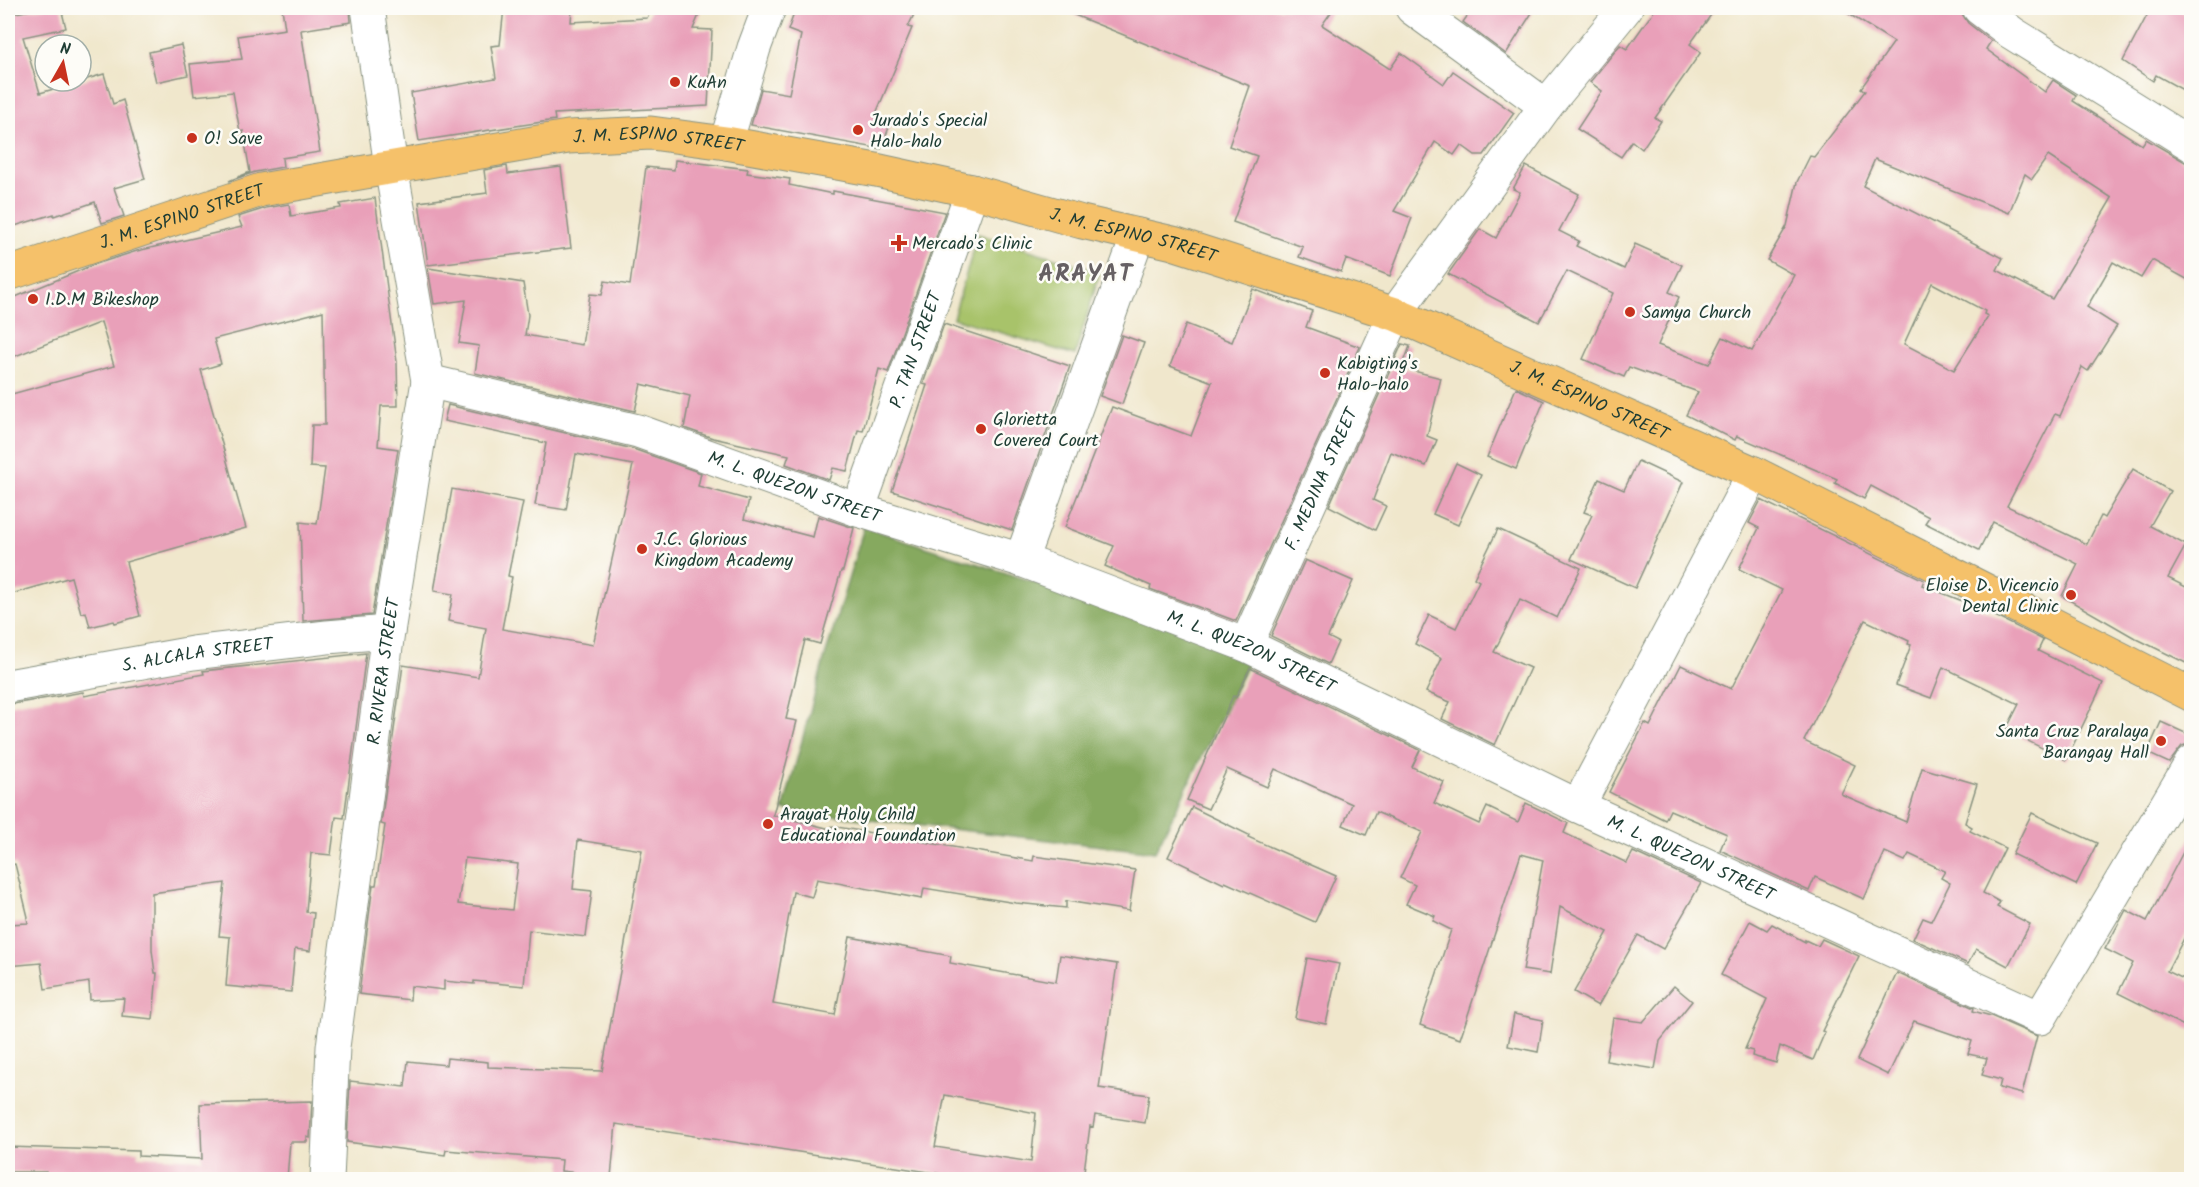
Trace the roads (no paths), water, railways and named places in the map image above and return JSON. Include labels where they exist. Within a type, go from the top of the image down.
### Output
[{"type":"main road","name":"J. M. ESPINO STREET","points":[[8,274],[261,190],[568,137],[651,133],[726,143],[876,170],[972,191],[1173,243],[1395,314],[1754,473],[2192,694]]},
{"type":"street","name":"R. RIVERA STREET","points":[[327,1179],[333,1047],[388,632],[428,381],[391,167],[368,8]]},
{"type":"street","points":[[726,143],[754,48],[769,8]]},
{"type":"street","points":[[1412,8],[1546,106]]},
{"type":"street","name":"F. MEDINA STREET","points":[[1246,645],[1395,314],[1546,106],[1626,8]]},
{"type":"street","points":[[1979,8],[2012,33],[2192,145]]},
{"type":"street","name":"P. TAN STREET","points":[[858,510],[972,191]]},
{"type":"street","points":[[1021,560],[1138,235]]},
{"type":"street","name":"M. L. QUEZON STREET","points":[[428,381],[638,431],[858,510],[1021,560],[1246,645],[1578,806],[2040,1018],[2192,762]]},
{"type":"street","points":[[1578,806],[1754,473]]},
{"type":"street","name":"S. ALCALA STREET","points":[[8,686],[193,654],[327,637],[388,632]]},
{"type":"place","name":"KuAn","points":[[675,82]]},
{"type":"place","name":"Jurado's Special Halo-halo","points":[[858,130]]},
{"type":"place","name":"O! Save","points":[[192,138]]},
{"type":"place","name":"Mercado's Clinic","points":[[899,243]]},
{"type":"place","name":"I.D.M Bikeshop","points":[[33,299]]},
{"type":"place","name":"Samya Church","points":[[1630,312]]},
{"type":"place","name":"Kabigting's Halo-halo","points":[[1325,373]]},
{"type":"place","name":"Glorietta Covered Court","points":[[981,429]]},
{"type":"place","name":"J.C. Glorious Kingdom Academy","points":[[642,549]]},
{"type":"place","name":"Eloise D. Vicencio Dental Clinic","points":[[2071,595]]},
{"type":"place","name":"Santa Cruz Paralaya Barangay Hall","points":[[2161,741]]},
{"type":"place","name":"Arayat Holy Child Educational Foundation","points":[[768,824]]},
{"type":"district","name":"ARAYAT","points":[[1086,273]]}]
